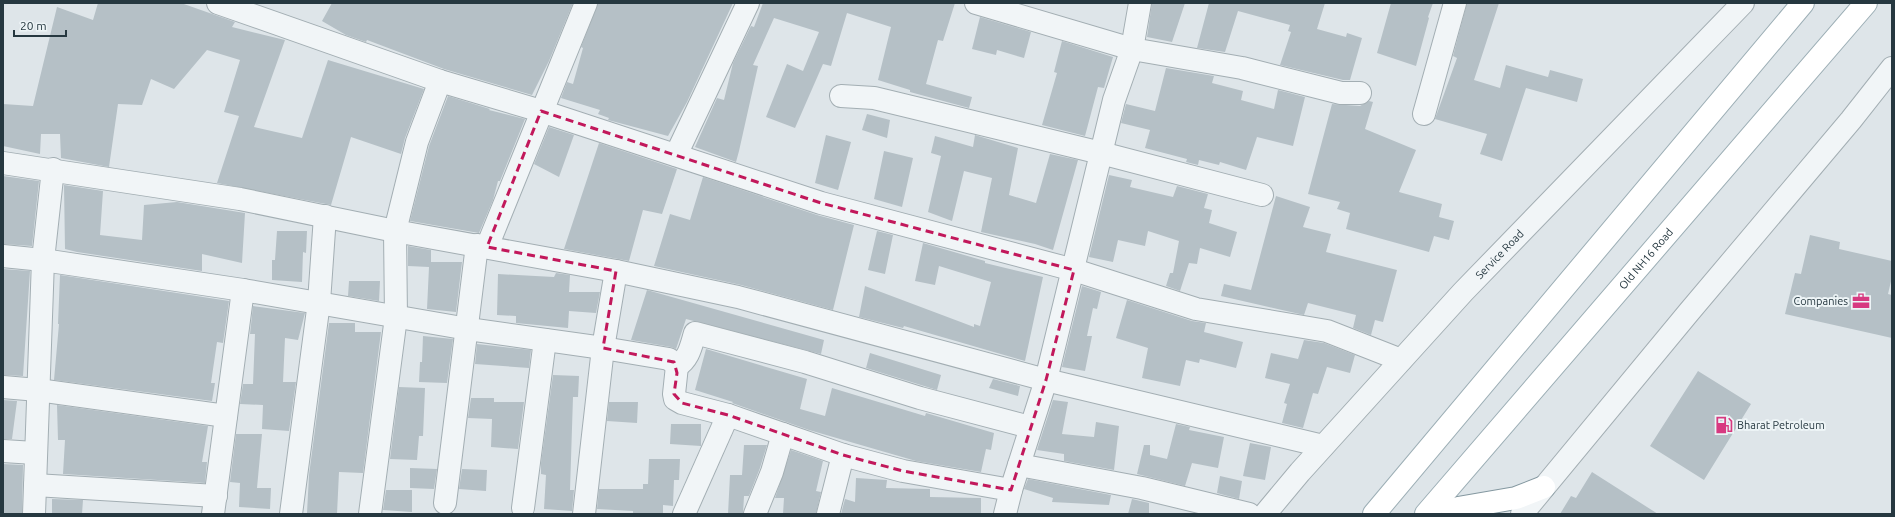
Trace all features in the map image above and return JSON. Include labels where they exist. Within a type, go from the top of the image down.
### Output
[{"type":"main road","points":[[1374,514],[1803,3]]},
{"type":"main road","name":"Old NH16 Road","points":[[1426,514],[1866,3]]},
{"type":"main road","points":[[1452,514],[1458,508],[1516,498],[1544,487]]},
{"type":"street","points":[[218,3],[440,81],[541,111],[821,204],[1025,250],[1074,270],[1196,308],[1328,330],[1401,360]]},
{"type":"street","points":[[445,503],[468,329],[482,246],[586,3]]},
{"type":"street","points":[[676,155],[748,3]]},
{"type":"street","points":[[976,3],[1132,49],[1242,68],[1341,93],[1360,93]]},
{"type":"street","points":[[1005,514],[1030,427],[1046,380],[1074,270],[1114,100],[1132,49],[1140,3]]},
{"type":"street","points":[[1424,114],[1455,3]]},
{"type":"street","name":"Service Road","points":[[1265,514],[1323,446],[1463,292],[1743,3]]},
{"type":"street","points":[[1522,514],[1851,120],[1892,68]]},
{"type":"street","points":[[370,514],[396,317],[395,231],[417,142],[440,81]]},
{"type":"street","points":[[841,96],[874,98],[1101,153],[1262,196]]},
{"type":"street","points":[[3,163],[240,200],[395,231],[616,271],[738,297],[1046,380],[1323,446]]},
{"type":"street","points":[[34,514],[43,260],[53,170]]},
{"type":"street","points":[[291,514],[319,302],[325,216]]},
{"type":"street","points":[[3,256],[43,260],[243,290],[468,329],[603,348],[669,359],[678,366]]},
{"type":"street","points":[[584,514],[603,348],[616,271]]},
{"type":"street","points":[[35,485],[215,505],[243,290]]},
{"type":"street","points":[[1011,490],[903,471],[843,455],[728,415],[682,403],[675,399],[674,394],[678,366],[685,361],[695,333],[805,362],[920,398],[1030,427]]},
{"type":"street","points":[[523,508],[545,340]]},
{"type":"street","points":[[3,387],[38,390],[226,416]]},
{"type":"street","points":[[684,514],[728,415]]},
{"type":"street","points":[[755,514],[772,472],[783,434]]},
{"type":"street","points":[[3,451],[36,453]]},
{"type":"street","points":[[828,514],[843,455]]},
{"type":"street","points":[[1019,465],[1142,488],[1180,506],[1250,514]]},
{"type":"highlighted area","points":[[541,111],[821,203],[1074,270],[1046,380],[1011,490],[903,471],[843,455],[728,415],[682,403],[674,394],[677,373],[674,362],[603,348],[616,271],[487,247]]},
{"type":"building","points":[[98,3],[181,3],[235,22],[232,27],[285,40],[254,127],[302,138],[328,60],[424,89],[405,138],[401,154],[351,137],[331,205],[217,183],[239,116],[224,112],[240,60],[207,50],[174,89],[151,79],[142,105],[118,104],[109,167],[61,158],[60,134],[41,134],[40,154],[3,146],[3,104],[33,106],[57,7],[93,20]]},
{"type":"building","points":[[332,3],[573,3],[549,61],[532,95],[444,69],[367,40],[366,42],[346,35],[322,21]]},
{"type":"building","points":[[598,3],[733,3],[687,102],[668,136],[608,120],[609,118],[598,114],[600,110],[561,98],[567,82],[573,84],[583,48],[581,47]]},
{"type":"building","points":[[763,3],[955,3],[943,41],[938,40],[926,84],[972,97],[969,108],[910,92],[910,90],[878,80],[891,27],[847,13],[831,66],[823,64],[795,128],[766,117],[787,64],[803,71],[819,32],[774,18],[753,65],[758,66],[736,162],[695,147],[717,98],[724,100],[733,63],[751,26],[754,27]]},
{"type":"building","points":[[1152,3],[1185,3],[1172,42],[1147,37]]},
{"type":"building","points":[[1209,3],[1325,3],[1317,29],[1346,37],[1347,33],[1362,38],[1350,80],[1343,80],[1280,65],[1291,32],[1288,31],[1290,25],[1238,11],[1225,52],[1197,48]]},
{"type":"building","points":[[1391,3],[1433,3],[1416,66],[1377,53]]},
{"type":"building","points":[[1467,3],[1499,3],[1474,80],[1500,88],[1506,65],[1548,77],[1550,70],[1583,79],[1577,102],[1526,88],[1502,161],[1480,154],[1487,134],[1435,119],[1457,58],[1453,56]]},
{"type":"building","points":[[980,17],[1031,32],[1024,58],[997,50],[996,55],[972,49]]},
{"type":"building","points":[[1062,41],[1113,57],[1104,88],[1098,87],[1085,136],[1042,125],[1057,73],[1054,72]]},
{"type":"building","points":[[1166,68],[1214,76],[1212,83],[1243,91],[1241,100],[1274,109],[1278,90],[1305,97],[1293,146],[1257,137],[1246,170],[1220,162],[1219,165],[1199,160],[1198,165],[1186,162],[1187,159],[1145,148],[1150,130],[1121,123],[1126,104],[1155,111]]},
{"type":"building","points":[[448,96],[490,109],[489,110],[525,119],[500,181],[498,181],[493,200],[479,233],[410,221],[429,146]]},
{"type":"building","points":[[1369,101],[1373,102],[1365,129],[1416,150],[1399,192],[1442,204],[1439,217],[1454,221],[1449,240],[1434,236],[1429,252],[1346,229],[1350,213],[1337,209],[1340,202],[1308,194],[1332,104],[1360,106]]},
{"type":"building","points":[[867,114],[890,120],[887,138],[862,130]]},
{"type":"building","points":[[549,127],[574,135],[559,177],[534,164]]},
{"type":"building","points":[[826,135],[851,142],[838,190],[815,183]]},
{"type":"building","points":[[975,135],[1018,148],[1009,195],[1036,203],[1050,154],[1078,160],[1053,250],[1035,244],[981,232],[992,178],[964,171],[952,221],[928,212],[941,156],[931,153],[935,136],[973,147]]},
{"type":"building","points":[[599,143],[677,169],[662,214],[643,210],[629,261],[564,249]]},
{"type":"building","points":[[884,151],[913,158],[902,207],[874,199]]},
{"type":"building","points":[[1109,175],[1132,180],[1130,187],[1173,197],[1177,186],[1208,194],[1204,208],[1212,210],[1209,223],[1237,232],[1230,257],[1200,248],[1197,264],[1189,263],[1180,291],[1166,286],[1170,273],[1173,273],[1179,241],[1148,231],[1145,246],[1118,240],[1113,262],[1089,257]]},
{"type":"building","points":[[3,176],[39,181],[32,246],[3,244]]},
{"type":"building","points":[[703,177],[817,215],[854,225],[833,310],[741,285],[654,266],[670,214],[690,220]]},
{"type":"building","points":[[64,185],[103,191],[100,235],[142,240],[144,205],[177,202],[245,213],[242,263],[202,254],[202,271],[65,249]]},
{"type":"building","points":[[1276,196],[1310,207],[1303,227],[1331,234],[1326,252],[1397,270],[1383,322],[1375,320],[1371,335],[1353,328],[1356,315],[1308,303],[1304,315],[1221,296],[1224,284],[1251,290]]},
{"type":"building","points":[[277,231],[307,231],[306,253],[303,252],[302,282],[272,280],[272,260],[275,260]]},
{"type":"building","points":[[877,231],[893,235],[885,274],[868,270]]},
{"type":"building","points":[[1810,235],[1840,242],[1839,249],[1892,261],[1892,277],[1888,294],[1892,295],[1892,338],[1785,314],[1795,273],[1801,274]]},
{"type":"building","points":[[923,243],[985,261],[985,263],[1043,277],[1025,361],[904,326],[903,328],[859,317],[865,286],[974,327],[974,324],[980,326],[991,282],[939,266],[935,285],[915,281]]},
{"type":"building","points":[[408,246],[431,250],[431,262],[462,262],[456,312],[427,309],[429,267],[408,266]]},
{"type":"building","points":[[3,269],[30,271],[23,376],[3,375]]},
{"type":"building","points":[[556,273],[570,275],[569,292],[600,292],[596,313],[569,311],[568,328],[516,323],[516,316],[497,315],[498,274],[554,277]]},
{"type":"building","points":[[60,275],[229,301],[223,343],[217,342],[211,383],[215,383],[212,401],[54,380],[59,324]]},
{"type":"building","points":[[349,281],[380,281],[379,301],[348,296]]},
{"type":"building","points":[[1082,286],[1101,292],[1097,309],[1093,308],[1087,336],[1092,336],[1085,371],[1062,367]]},
{"type":"building","points":[[647,290],[824,340],[821,354],[686,319],[676,349],[631,340]]},
{"type":"building","points":[[1127,300],[1192,321],[1206,323],[1204,332],[1243,342],[1236,368],[1200,359],[1199,363],[1186,360],[1180,386],[1142,378],[1148,348],[1116,338]]},
{"type":"building","points":[[253,306],[305,313],[298,340],[285,338],[283,382],[296,382],[289,431],[262,429],[263,405],[240,404],[243,384],[253,384],[255,334],[250,334]]},
{"type":"building","points":[[329,323],[355,323],[355,332],[381,332],[363,473],[339,472],[337,514],[307,513],[309,475]]},
{"type":"building","points":[[423,336],[453,339],[447,383],[419,382],[420,362],[422,362]]},
{"type":"building","points":[[1304,340],[1324,343],[1355,355],[1350,373],[1327,367],[1318,394],[1313,393],[1303,428],[1282,423],[1287,404],[1284,403],[1290,384],[1265,378],[1271,353],[1298,359]]},
{"type":"building","points":[[477,344],[531,350],[529,368],[475,364]]},
{"type":"building","points":[[706,349],[807,379],[800,409],[825,416],[832,388],[925,416],[926,413],[994,433],[991,450],[986,449],[981,472],[916,461],[809,430],[732,403],[733,402],[695,390]]},
{"type":"building","points":[[870,353],[941,375],[937,390],[866,368]]},
{"type":"building","points":[[1698,371],[1751,404],[1704,480],[1650,446]]},
{"type":"building","points":[[553,375],[579,376],[578,397],[573,397],[570,490],[574,490],[572,511],[544,509],[546,475],[541,474],[541,463]]},
{"type":"building","points":[[993,379],[1020,386],[1018,396],[989,388]]},
{"type":"building","points":[[399,387],[425,388],[423,436],[419,436],[417,460],[390,459]]},
{"type":"building","points":[[471,398],[494,398],[494,402],[524,402],[518,449],[491,447],[492,419],[468,418]]},
{"type":"building","points":[[3,400],[17,401],[12,439],[3,439]]},
{"type":"building","points":[[1053,400],[1068,402],[1062,434],[1094,437],[1096,422],[1119,426],[1114,470],[1064,461],[1064,454],[1037,450]]},
{"type":"building","points":[[609,402],[638,402],[637,423],[607,421]]},
{"type":"building","points":[[57,405],[208,426],[202,462],[207,462],[205,483],[63,474],[65,440],[58,440]]},
{"type":"building","points":[[671,424],[701,424],[701,446],[670,444]]},
{"type":"building","points":[[1176,424],[1190,427],[1189,430],[1224,437],[1218,468],[1192,463],[1185,486],[1137,474],[1144,445],[1150,445],[1150,455],[1167,459]]},
{"type":"building","points":[[236,434],[262,434],[257,488],[271,488],[270,509],[239,507],[240,483],[230,482]]},
{"type":"building","points":[[1250,443],[1271,447],[1265,480],[1243,476]]},
{"type":"building","points":[[744,445],[767,445],[749,496],[744,496],[743,514],[728,514],[730,475],[742,475]]},
{"type":"building","points":[[791,450],[823,461],[816,491],[821,492],[816,514],[783,514],[784,498],[775,498]]},
{"type":"building","points":[[649,459],[680,459],[679,480],[674,480],[673,506],[663,505],[663,514],[633,514],[633,511],[597,509],[599,489],[643,489],[643,484],[648,484]]},
{"type":"building","points":[[3,464],[23,465],[22,514],[3,514]]},
{"type":"building","points":[[410,468],[437,469],[434,489],[410,488]]},
{"type":"building","points":[[462,469],[487,470],[486,491],[459,489]]},
{"type":"building","points":[[1592,472],[1658,514],[1560,514],[1571,496],[1576,498]]},
{"type":"building","points":[[1220,476],[1242,481],[1239,499],[1217,493]]},
{"type":"building","points":[[856,478],[887,480],[886,488],[930,489],[930,497],[981,498],[981,514],[841,514],[845,499],[855,502]]},
{"type":"building","points":[[1028,479],[1111,495],[1109,505],[1052,502],[1053,498],[1024,489]]},
{"type":"building","points":[[386,490],[412,490],[412,512],[383,510]]},
{"type":"building","points":[[52,499],[83,500],[82,514],[52,514]]},
{"type":"building","points":[[1132,499],[1149,503],[1149,514],[1128,514]]},
{"type":"place","name":"Companies","points":[[1861,301]]},
{"type":"place","name":"Bharat Petroleum","points":[[1724,425]]}]
